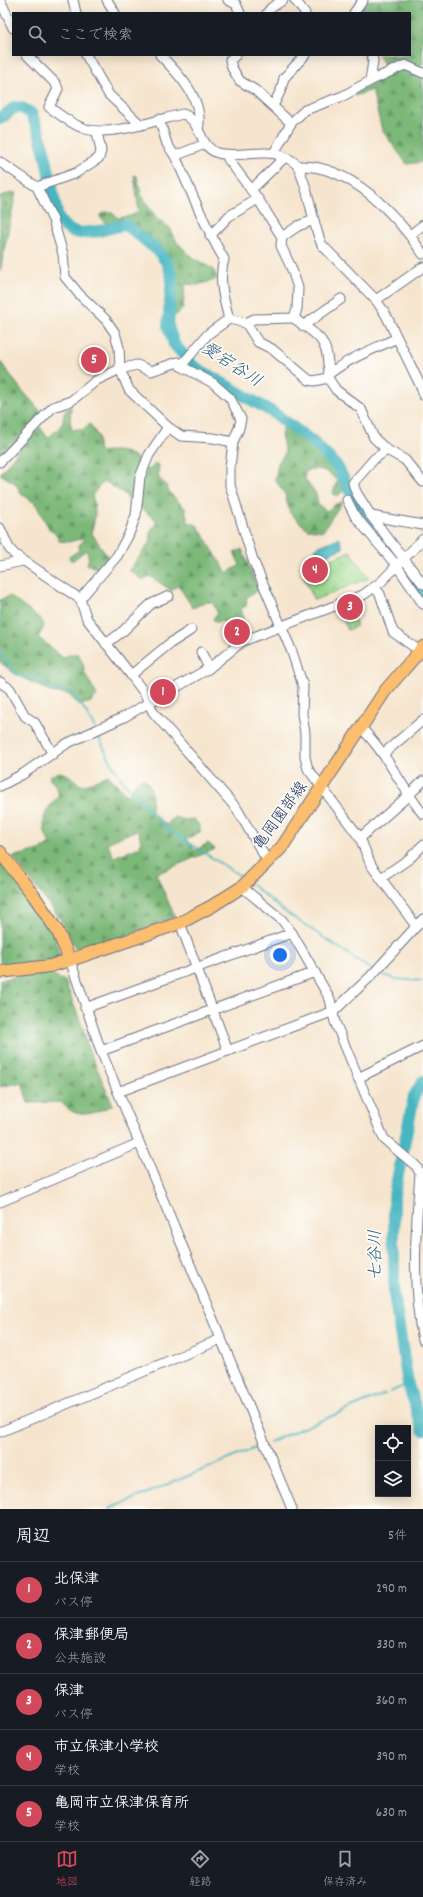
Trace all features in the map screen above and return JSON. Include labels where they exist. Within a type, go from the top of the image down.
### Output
[{"type":"main road","name":"亀岡園部線","points":[[0,972],[50,966],[180,923],[212,906],[246,883],[282,847],[386,691],[421,649]]},
{"type":"main road","points":[[0,852],[34,896],[58,932],[70,960]]},
{"type":"street","points":[[0,0],[12,26]]},
{"type":"street","points":[[73,0],[76,12]]},
{"type":"street","points":[[107,0],[114,12]]},
{"type":"street","points":[[268,12],[283,0]]},
{"type":"street","points":[[295,0],[304,12]]},
{"type":"street","points":[[355,12],[363,0]]},
{"type":"street","points":[[234,1],[240,12]]},
{"type":"street","points":[[27,56],[56,84],[58,89],[48,107],[82,128],[97,132],[141,125],[159,119],[183,114],[188,116],[205,144],[214,152],[227,154],[256,152],[274,153],[298,166],[321,168],[354,181],[388,211],[410,235],[423,254]]},
{"type":"street","points":[[87,56],[108,95],[141,125]]},
{"type":"street","points":[[161,56],[192,93],[198,110],[200,124],[198,131]]},
{"type":"street","points":[[235,56],[230,60],[232,68],[240,81],[255,90],[291,123]]},
{"type":"street","points":[[272,106],[281,90],[284,78],[304,56]]},
{"type":"street","points":[[370,81],[373,61],[372,56]]},
{"type":"street","points":[[274,153],[291,123],[305,110],[343,96],[370,81],[406,65],[423,73]]},
{"type":"street","points":[[159,119],[167,144],[175,156],[202,214],[210,236],[224,260],[221,272],[222,289],[229,319]]},
{"type":"street","points":[[37,187],[76,173],[99,158],[101,151],[97,132]]},
{"type":"street","points":[[175,156],[205,144]]},
{"type":"street","points":[[227,154],[228,159],[258,199],[282,237],[281,246],[291,267],[298,288],[297,309],[294,318]]},
{"type":"street","points":[[251,190],[284,158]]},
{"type":"street","points":[[0,162],[37,187],[53,220],[63,254],[65,277],[79,294],[106,320],[115,333],[119,348],[120,369],[129,390],[168,427],[181,436],[212,438],[233,442]]},
{"type":"street","points":[[298,166],[310,200],[314,220],[322,245],[376,300],[386,315],[423,391],[423,395]]},
{"type":"street","points":[[210,236],[229,216],[258,199]]},
{"type":"street","points":[[282,237],[298,226],[314,220]]},
{"type":"street","points":[[410,235],[423,225]]},
{"type":"street","points":[[376,300],[423,267]]},
{"type":"street","points":[[303,326],[341,299]]},
{"type":"street","points":[[182,364],[208,334],[229,319],[246,323],[254,319],[294,318],[323,340],[327,351],[328,376],[336,390],[361,409],[374,438],[387,450],[404,460],[423,482]]},
{"type":"street","points":[[246,323],[258,342],[272,349],[309,380],[314,381],[328,376],[344,362],[357,358],[397,338]]},
{"type":"street","points":[[0,462],[53,407],[71,401],[97,380],[120,369],[137,365],[151,371],[178,362],[212,383],[230,398],[241,419],[233,442],[230,467],[230,485],[253,560],[292,652],[303,686],[302,714],[305,733],[304,757],[308,769],[321,789],[360,838],[371,865],[416,926]]},
{"type":"street","points":[[80,599],[118,556],[129,534],[136,515],[140,477],[149,454],[168,427]]},
{"type":"street","points":[[387,450],[374,459],[353,483],[371,516],[401,562],[423,604]]},
{"type":"street","points":[[347,500],[356,516],[423,584]]},
{"type":"street","points":[[371,516],[423,525]]},
{"type":"street","points":[[0,528],[2,538],[9,548],[23,561],[62,585],[80,599],[87,619],[131,675],[154,712],[237,809],[268,862]]},
{"type":"street","points":[[0,786],[23,774],[66,744],[96,731],[149,703],[209,668],[244,641],[363,595],[375,588],[423,539]]},
{"type":"street","points":[[0,566],[23,561]]},
{"type":"street","points":[[375,588],[380,594],[393,632],[421,649]]},
{"type":"street","points":[[106,644],[151,604],[169,596]]},
{"type":"street","points":[[131,675],[170,644],[191,630]]},
{"type":"street","points":[[201,652],[209,668]]},
{"type":"street","points":[[0,682],[10,689],[25,716],[35,723],[53,754]]},
{"type":"street","points":[[383,754],[423,720]]},
{"type":"street","points":[[361,728],[383,754],[408,796],[423,814]]},
{"type":"street","points":[[360,838],[423,781]]},
{"type":"street","points":[[381,878],[409,860],[423,845]]},
{"type":"street","points":[[246,883],[282,920],[292,933],[330,999],[336,1022],[384,1139],[416,1166],[420,1173],[415,1272],[418,1318],[423,1340]]},
{"type":"street","points":[[118,1092],[334,1012],[374,972],[423,918]]},
{"type":"street","points":[[180,923],[228,1051]]},
{"type":"street","points":[[85,1008],[292,933]]},
{"type":"street","points":[[70,960],[85,1008],[101,1051],[292,1509]]},
{"type":"street","points":[[101,1051],[315,972]]},
{"type":"street","points":[[358,1078],[423,1046]]},
{"type":"street","points":[[0,1202],[139,1143]]},
{"type":"street","points":[[0,1432],[221,1339]]},
{"type":"green space","points":[[368,0],[423,0],[423,64],[413,70],[423,75],[423,162],[407,164],[382,130],[372,90],[355,96],[352,93],[377,81],[386,67],[379,56],[411,56],[411,12],[360,12]]},
{"type":"green space","points":[[134,175],[137,176],[142,197],[156,217],[170,228],[177,242],[192,257],[213,269],[217,278],[215,280],[197,285],[185,284],[183,309],[170,320],[166,319],[164,316],[168,305],[168,274],[174,270],[173,268],[141,233],[123,223],[105,223],[100,217],[100,215],[105,212],[112,213],[118,218],[130,216],[139,212]]},
{"type":"green space","points":[[16,192],[0,271],[0,196]]},
{"type":"green space","points":[[0,361],[20,388],[43,414],[0,459]]},
{"type":"green space","points":[[71,407],[70,420],[72,430],[82,430],[90,424],[98,437],[98,447],[100,452],[125,452],[138,459],[140,468],[149,470],[156,463],[159,466],[158,477],[165,484],[170,493],[185,508],[188,522],[197,525],[227,573],[240,565],[234,553],[242,549],[258,590],[247,597],[246,606],[240,609],[245,624],[230,632],[223,621],[215,622],[213,618],[218,614],[213,603],[206,602],[193,608],[178,585],[172,591],[150,576],[143,580],[129,570],[151,541],[150,533],[157,521],[141,508],[129,504],[126,495],[104,481],[92,495],[95,514],[91,532],[110,560],[101,571],[87,564],[89,558],[86,550],[72,561],[69,557],[79,550],[79,545],[84,540],[83,538],[68,542],[59,541],[56,534],[50,530],[35,503],[22,494],[15,483],[0,474],[20,448],[40,427],[48,438],[56,431],[61,425],[65,412]]},
{"type":"green space","points":[[283,427],[324,456],[346,486],[339,495],[334,495],[333,493],[337,481],[334,478],[324,471],[316,469],[307,470],[305,479],[316,493],[318,505],[327,511],[336,504],[342,502],[323,531],[307,529],[290,513],[285,494],[275,480],[278,463],[285,453],[281,434]]},
{"type":"green space","points":[[350,551],[369,578],[314,600],[302,572]]},
{"type":"green space","points":[[11,596],[42,620],[44,627],[38,637],[63,658],[70,654],[78,654],[83,664],[85,674],[97,695],[91,702],[79,705],[68,694],[51,692],[15,674],[0,662],[0,600]]},
{"type":"green space","points":[[348,606],[357,626],[348,630],[339,610]]},
{"type":"green space","points":[[59,772],[71,777],[80,785],[89,784],[108,775],[128,796],[135,783],[143,778],[147,781],[152,794],[150,813],[155,815],[166,825],[175,817],[185,820],[194,819],[200,827],[200,832],[186,839],[195,851],[208,843],[215,849],[156,874],[175,917],[88,950],[76,950],[63,923],[13,857],[42,849],[50,844],[45,831],[44,819],[49,808],[58,797],[58,792],[57,787],[50,780],[50,776]],"holes":[[[134,831],[139,832],[141,842],[140,847],[114,857],[107,843]]]},
{"type":"green space","points":[[0,862],[45,918],[55,938],[60,957],[0,969]]},
{"type":"green space","points":[[43,971],[65,981],[83,1029],[88,1048],[113,1105],[92,1113],[80,1114],[73,1112],[61,1102],[28,1103],[22,1082],[0,1087],[0,980]]},
{"type":"water","points":[[339,538],[343,548],[319,558],[315,548]]},
{"type":"waterway","name":"愛宕谷川","points":[[0,119],[15,107],[22,108],[31,113],[39,132],[46,158],[58,218],[64,226],[71,231],[81,233],[99,231],[123,225],[129,227],[158,251],[167,263],[172,277],[168,326],[174,344],[193,366],[274,413],[313,442],[337,466],[361,513],[423,593]]},
{"type":"waterway","points":[[0,653],[17,675],[23,677],[37,677],[52,688],[70,691],[82,706],[95,728]]},
{"type":"waterway","points":[[96,732],[112,764],[123,781],[170,831],[245,879]]},
{"type":"waterway","points":[[252,885],[284,911],[372,970]]},
{"type":"waterway","points":[[377,973],[395,979],[423,981]]},
{"type":"waterway","name":"七谷川","points":[[423,1081],[414,1096],[394,1195],[394,1294],[408,1384],[423,1430]]},
{"type":"waterway","points":[[390,1392],[408,1384]]},
{"type":"waterway","points":[[269,1442],[385,1394]]},
{"type":"waterway","points":[[109,1509],[260,1446]]},
{"type":"place","name":"亀岡市立保津保育所","points":[[94,360]]},
{"type":"place","name":"市立保津小学校","points":[[315,570]]},
{"type":"place","name":"保津","points":[[350,607]]},
{"type":"place","name":"保津郵便局","points":[[237,632]]},
{"type":"place","name":"北保津","points":[[163,692]]}]
